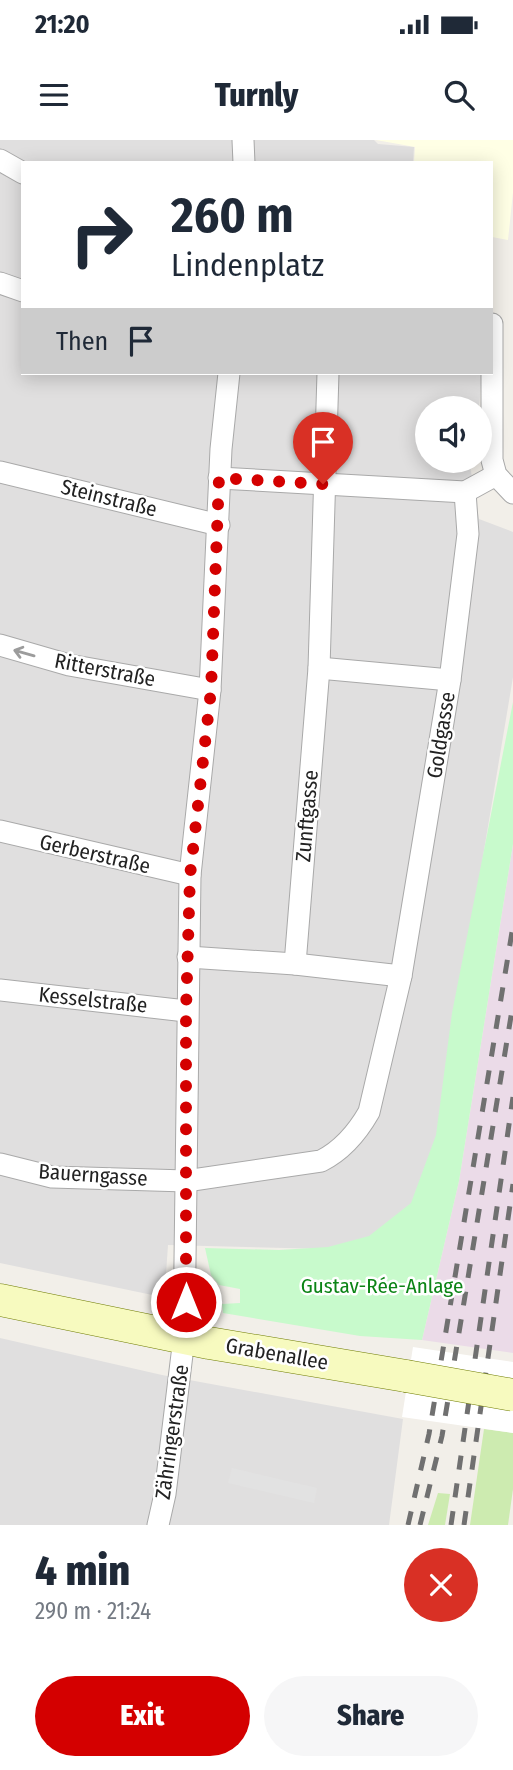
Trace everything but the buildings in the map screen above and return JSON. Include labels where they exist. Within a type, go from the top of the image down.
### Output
[{"type":"main road","name":"Grabenallee","points":[[0,1300],[184,1338],[513,1395]]},
{"type":"street","points":[[243,140],[244,161]]},
{"type":"street","points":[[0,160],[21,172]]},
{"type":"street","points":[[0,283],[21,290]]},
{"type":"street","name":"Zähringerstraße","points":[[158,1525],[167,1480],[184,1338],[186,1011],[190,876],[211,690],[220,449],[229,375]]},
{"type":"street","name":"Zunftgasse","points":[[295,964],[319,668],[328,375]]},
{"type":"street","points":[[492,375],[492,460],[496,475],[513,493]]},
{"type":"street","name":"Steinstraße","points":[[0,472],[219,525]]},
{"type":"street","points":[[219,478],[465,492],[496,475]]},
{"type":"street","name":"Goldgasse","points":[[186,1181],[321,1161],[339,1152],[369,1112],[401,976],[450,680],[468,534],[465,492]]},
{"type":"street","name":"Ritterstraße","points":[[0,645],[69,665],[211,690]]},
{"type":"street","points":[[319,668],[450,680]]},
{"type":"street","name":"Gerberstraße","points":[[0,831],[190,876]]},
{"type":"street","points":[[188,957],[295,964],[401,976]]},
{"type":"street","name":"Kesselstraße","points":[[0,990],[186,1011]]},
{"type":"street","name":"Bauerngasse","points":[[0,1164],[52,1177],[186,1181]]},
{"type":"shaded area","points":[[0,140],[374,140],[378,144],[414,147],[413,161],[21,161],[21,375],[482,375],[480,396],[415,396],[415,473],[471,473],[479,519],[513,532],[513,677],[458,1006],[440,1137],[415,1205],[371,1238],[328,1249],[168,1245],[165,1289],[157,1296],[0,1263]]},
{"type":"shaded area","points":[[376,140],[513,140],[513,192],[508,240],[493,237],[493,161],[414,161],[415,147]]},
{"type":"shaded area","points":[[513,844],[513,1353],[422,1340],[459,1181]]},
{"type":"shaded area","points":[[0,1338],[162,1375],[403,1419],[389,1525],[0,1525]]},
{"type":"shaded area","points":[[232,1468],[317,1488],[314,1503],[228,1483]]},
{"type":"green space","name":"Gustav-Rée-Anlage","points":[[513,702],[513,844],[459,1181],[422,1340],[360,1336],[223,1313],[222,1304],[240,1303],[240,1289],[219,1285],[211,1275],[205,1248],[279,1250],[328,1247],[369,1236],[411,1203],[436,1135],[452,1013]]},
{"type":"green space","points":[[484,1429],[513,1433],[513,1489],[508,1525],[470,1525]]},
{"type":"green space","points":[[438,1493],[450,1494],[445,1525],[428,1525]]},
{"type":"pier","points":[[413,1347],[513,1362],[513,1433],[402,1417]]},
{"type":"railway","points":[[408,1525],[429,1434],[513,926]]},
{"type":"railway","points":[[420,1525],[442,1436],[513,1004]]},
{"type":"railway","points":[[451,1525],[513,1097]]},
{"type":"railway","points":[[464,1525],[513,1184]]},
{"type":"route","points":[[186,1302],[186,1011],[190,876],[211,690],[219,478],[323,484]]}]
